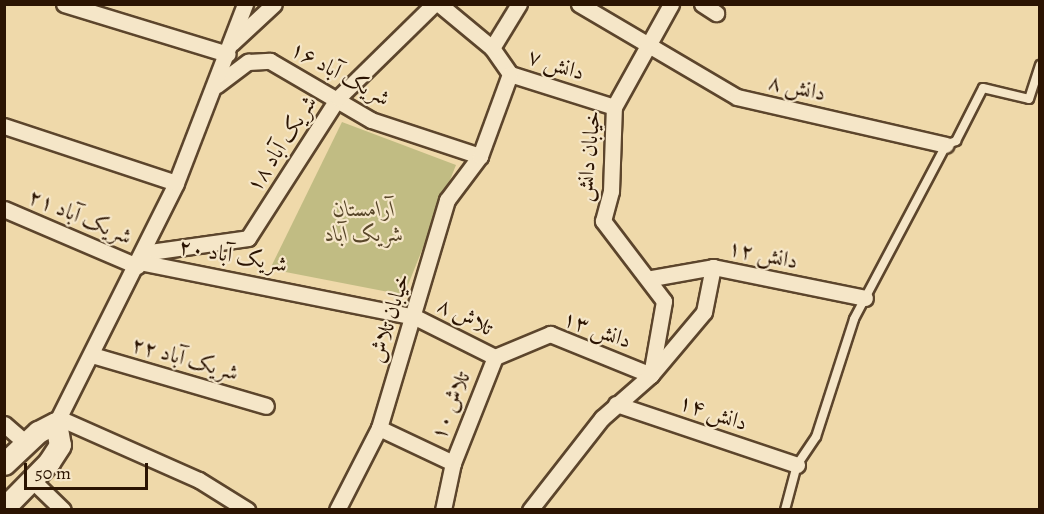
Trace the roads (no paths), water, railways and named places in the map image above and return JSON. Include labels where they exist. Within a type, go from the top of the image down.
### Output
[{"type":"street","points":[[64,4],[230,48]]},
{"type":"street","points":[[4,464],[26,443],[57,421],[92,355],[176,183],[217,85],[245,4]]},
{"type":"street","points":[[230,48],[274,4]]},
{"type":"street","name":"شریک آباد ۱۸","points":[[140,260],[248,238],[338,98],[434,4]]},
{"type":"street","name":"دانش ۷","points":[[439,4],[492,48],[510,74],[614,107]]},
{"type":"street","points":[[492,48],[519,4]]},
{"type":"street","name":"دانش ۸","points":[[579,4],[652,43],[737,97],[946,145]]},
{"type":"street","name":"خیابان دانش","points":[[651,375],[664,301],[652,279],[603,221],[611,190],[614,107],[652,43],[671,4]]},
{"type":"street","points":[[702,4],[716,13]]},
{"type":"street","name":"شریک آباد ۱۶","points":[[217,85],[258,59],[338,98],[370,120],[480,156]]},
{"type":"street","name":"خیابان تلاش","points":[[337,510],[379,428],[415,317],[447,200],[480,156],[510,74]]},
{"type":"street","points":[[4,126],[176,183]]},
{"type":"street","name":"شریک آباد ۲۱","points":[[4,209],[140,260]]},
{"type":"street","name":"شریک آباد ۲۰","points":[[140,260],[318,294],[415,317]]},
{"type":"street","points":[[530,510],[616,404],[651,375],[704,312],[713,267]]},
{"type":"street","name":"دانش ۱۲","points":[[652,279],[713,267],[865,298]]},
{"type":"street","name":"تلاش ۸","points":[[415,317],[495,357]]},
{"type":"street","name":"دانش ۱۳","points":[[495,357],[550,334],[651,375]]},
{"type":"street","name":"شریک آباد ۲۲","points":[[92,355],[266,406]]},
{"type":"street","name":"تلاش ۱۰","points":[[379,428],[453,463],[495,357]]},
{"type":"street","name":"دانش ۱۴","points":[[616,404],[797,465]]},
{"type":"street","points":[[4,508],[32,480],[60,445],[57,421]]},
{"type":"street","points":[[57,421],[199,480],[247,510]]},
{"type":"street","points":[[4,424],[26,443]]},
{"type":"street","points":[[443,510],[453,463]]},
{"type":"street","points":[[32,480],[63,510]]},
{"type":"lane","points":[[785,510],[797,465],[816,437],[865,298],[946,145],[956,141],[983,88],[1029,99],[1040,65]]},
{"type":"park label","name":"آرامستان شریک آباد","points":[[364,222]]}]
